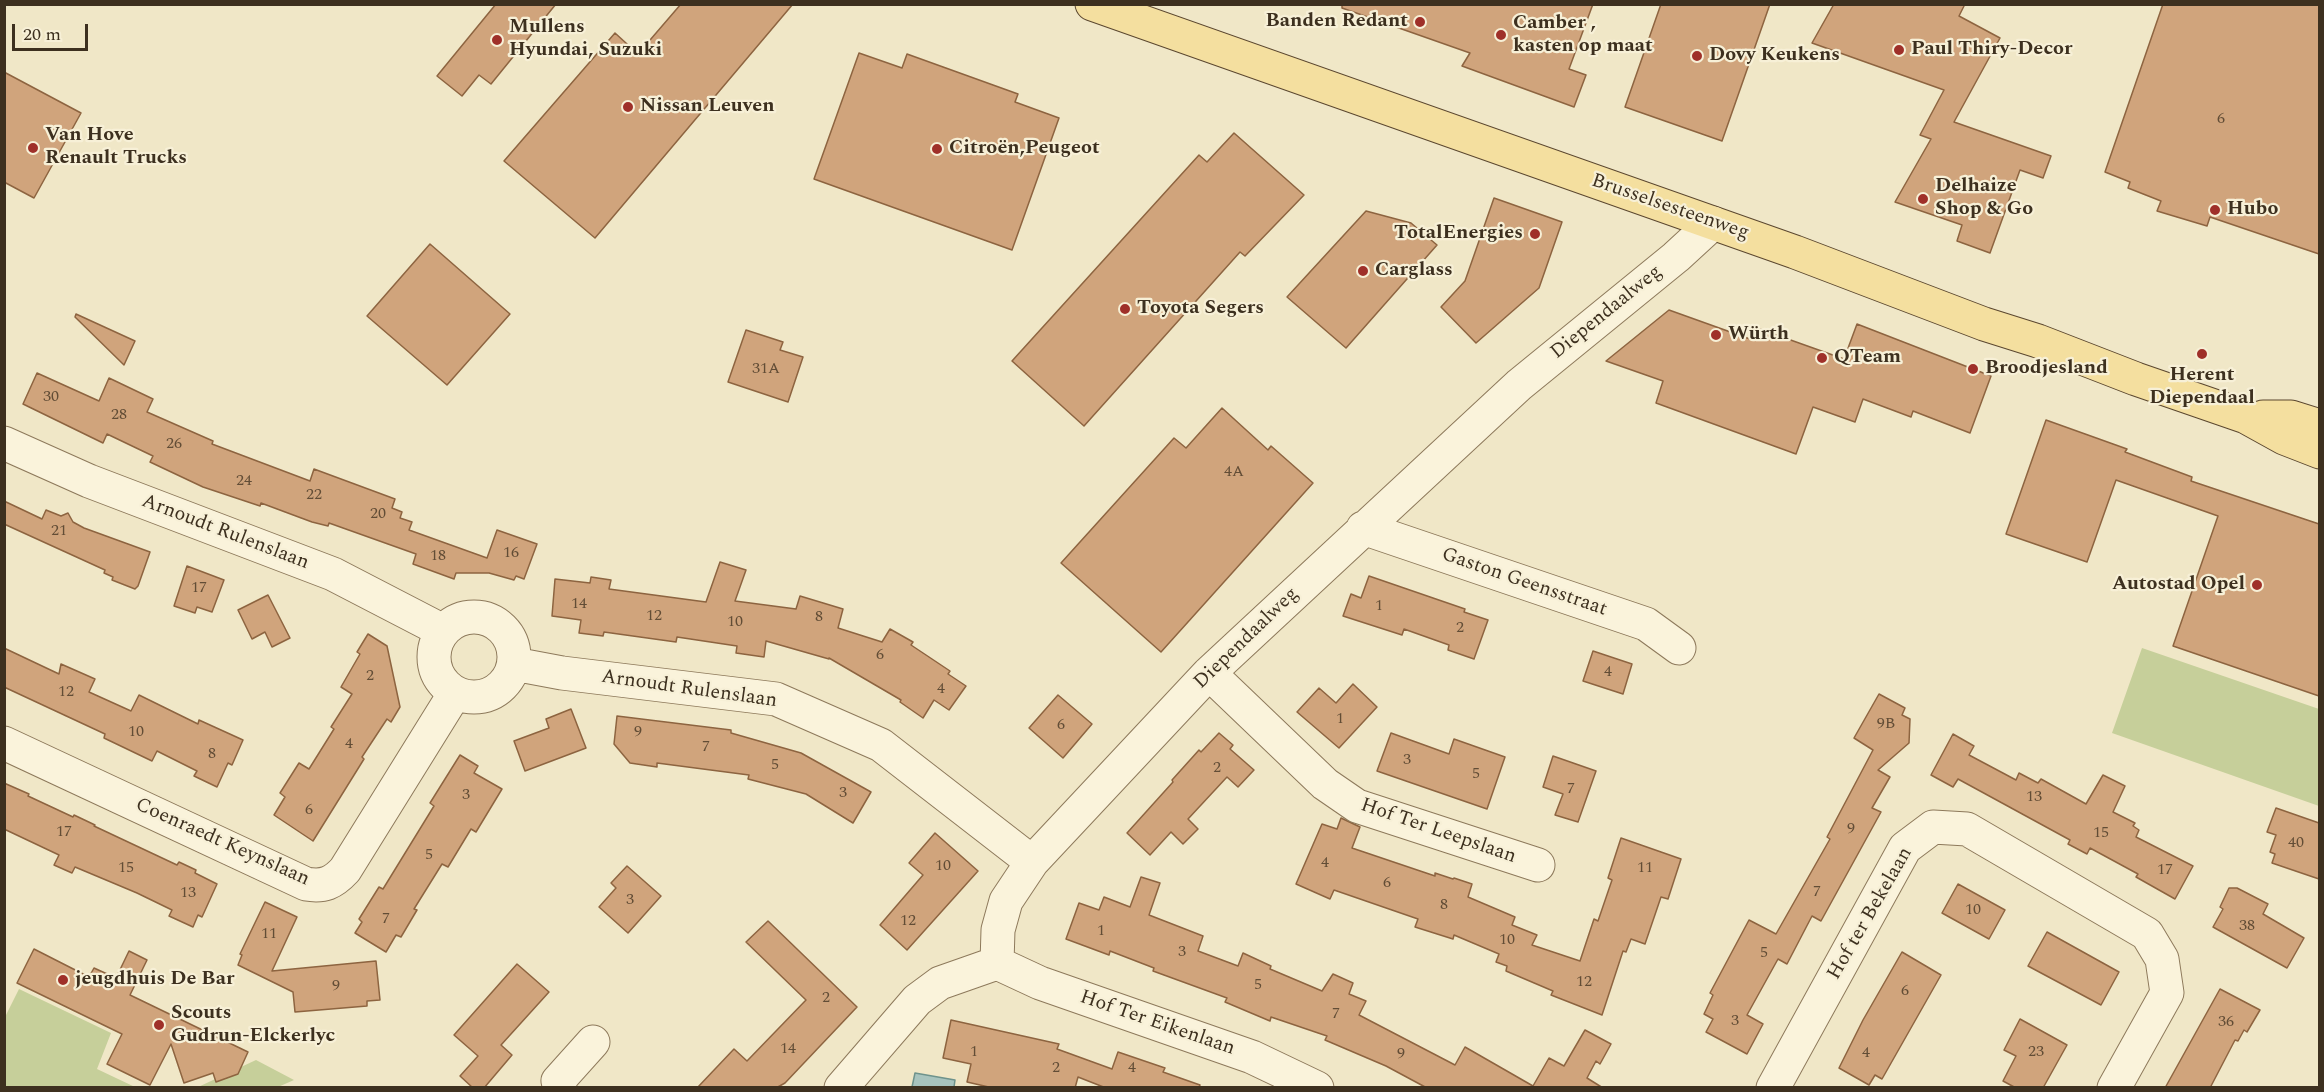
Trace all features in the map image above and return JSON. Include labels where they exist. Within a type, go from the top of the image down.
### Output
[{"type":"main road","name":"Brusselsesteenweg","points":[[1092,4],[1713,223],[2246,417],[2284,438],[2319,452]]},
{"type":"main road","name":"Brusselsesteenweg","points":[[2246,417],[2290,417],[2319,426]]},
{"type":"street","name":"Diependaalweg","points":[[997,963],[998,930],[1006,901],[1032,862],[1209,673],[1519,385],[1676,257],[1713,223]]},
{"type":"street","name":"Arnoudt Rulenslaan","points":[[4,443],[89,482],[333,574],[443,631]]},
{"type":"street","name":"Gaston Geensstraat","points":[[1363,528],[1646,624],[1679,648]]},
{"type":"street","points":[[465,617],[491,620],[510,638],[514,651],[514,664],[510,676],[502,686],[480,697],[467,697],[455,693],[438,676],[434,665],[436,641],[453,622],[465,617]]},
{"type":"street","name":"Arnoudt Rulenslaan","points":[[514,664],[562,673],[776,699],[881,746],[1032,862]]},
{"type":"street","name":"Hof Ter Leepslaan","points":[[1209,673],[1325,784],[1357,806],[1538,865]]},
{"type":"street","name":"Coenraedt Keynslaan","points":[[4,743],[306,884],[320,886],[335,881],[345,870],[455,693]]},
{"type":"street","name":"Hof ter Bekelaan","points":[[1773,1088],[1905,848],[1933,827],[1967,830],[1977,835],[2146,934],[2162,959],[2167,993],[2114,1088]]},
{"type":"street","points":[[840,1088],[917,1000],[940,982],[997,963]]},
{"type":"street","name":"Hof Ter Eikenlaan","points":[[997,963],[1040,983],[1252,1057],[1317,1088]]},
{"type":"street","points":[[560,1088],[558,1082],[593,1042]]},
{"type":"green space","points":[[2142,648],[2319,709],[2319,806],[2112,733]]},
{"type":"green space","points":[[19,989],[111,1033],[97,1069],[135,1087],[5,1087],[5,1017]]},
{"type":"green space","points":[[256,1060],[294,1080],[278,1087],[196,1088]]},
{"type":"water","points":[[915,1073],[955,1080],[954,1087],[912,1087]]},
{"type":"building","name":"Mullens Hyundai, Suzuki","points":[[496,4],[556,4],[491,84],[479,75],[462,96],[437,76]]},
{"type":"building","name":"Nissan Leuven","points":[[681,4],[793,4],[595,238],[504,161],[615,33],[638,54]]},
{"type":"building","points":[[1342,4],[1593,4],[1569,69],[1586,75],[1574,107],[1462,66],[1470,53],[1342,8]]},
{"type":"building","name":"Dovy Keukens","points":[[1661,4],[1770,4],[1722,141],[1625,107]]},
{"type":"building","points":[[1834,4],[1965,4],[1959,16],[2000,38],[1954,122],[2051,156],[2043,178],[2020,170],[1990,253],[1957,241],[1962,225],[1895,202],[1931,139],[1920,135],[1944,90],[1812,43]]},
{"type":"building","points":[[2163,4],[2319,4],[2319,254],[2210,217],[2207,226],[2157,211],[2161,201],[2128,188],[2130,182],[2105,172]]},
{"type":"building","name":"Citroën,Peugeot","points":[[859,53],[902,68],[907,54],[1018,94],[1015,102],[1059,118],[1012,250],[814,179]]},
{"type":"building","name":"Van Hove Renault Trucks","points":[[4,72],[81,113],[34,198],[4,182]]},
{"type":"building","name":"Toyota Segers","points":[[1234,133],[1304,195],[1245,256],[1240,252],[1084,426],[1012,361],[1199,155],[1207,162]]},
{"type":"building","points":[[1494,198],[1562,222],[1539,288],[1476,343],[1441,307],[1465,281]]},
{"type":"building","name":"Carglass","points":[[1366,211],[1411,223],[1437,245],[1346,348],[1287,297]]},
{"type":"building","points":[[430,244],[510,314],[447,385],[367,316]]},
{"type":"building","points":[[1669,310],[1750,339],[1754,327],[1844,359],[1857,324],[1991,376],[1970,433],[1913,411],[1911,417],[1863,399],[1855,422],[1813,407],[1796,454],[1656,403],[1663,381],[1606,361]]},
{"type":"building","points":[[76,314],[135,341],[124,365],[75,317]]},
{"type":"building","points":[[746,330],[783,342],[780,350],[803,357],[788,402],[728,382]]},
{"type":"building","points":[[37,373],[99,401],[109,378],[153,399],[147,412],[213,441],[212,444],[310,481],[314,469],[395,499],[392,508],[402,512],[400,518],[412,522],[409,530],[487,558],[497,530],[537,544],[524,579],[516,576],[514,580],[489,573],[456,573],[454,579],[413,564],[416,554],[329,523],[328,526],[312,522],[261,503],[260,506],[203,487],[150,462],[153,456],[107,434],[103,443],[23,404]]},
{"type":"building","points":[[1222,408],[1268,450],[1271,446],[1313,483],[1161,652],[1061,563],[1174,438],[1186,448]]},
{"type":"building","name":"Autostad Opel","points":[[2046,420],[2127,449],[2125,452],[2192,477],[2191,481],[2319,524],[2319,696],[2173,646],[2218,516],[2116,480],[2087,562],[2006,534]]},
{"type":"building","points":[[4,501],[42,519],[46,510],[61,516],[68,513],[73,522],[84,528],[150,552],[138,586],[135,589],[112,580],[113,577],[104,573],[105,570],[4,524]]},
{"type":"building","points":[[720,562],[746,570],[735,601],[796,609],[800,596],[843,609],[838,628],[882,642],[890,629],[913,642],[911,645],[950,671],[948,674],[966,686],[949,710],[934,700],[923,718],[900,702],[901,700],[829,658],[766,641],[764,657],[736,653],[737,646],[677,637],[676,642],[604,632],[603,636],[579,633],[581,620],[552,616],[555,579],[590,583],[591,577],[611,580],[609,589],[706,602]]},
{"type":"building","points":[[187,566],[224,580],[212,612],[197,607],[195,613],[174,606]]},
{"type":"building","points":[[1369,576],[1465,609],[1464,612],[1488,620],[1474,659],[1448,650],[1449,645],[1404,629],[1402,635],[1343,616],[1351,594],[1361,598]]},
{"type":"building","points":[[268,595],[290,638],[272,647],[265,632],[252,639],[238,610]]},
{"type":"building","points":[[368,634],[387,646],[400,707],[391,722],[387,719],[362,757],[364,759],[313,841],[274,815],[285,797],[280,793],[299,763],[309,769],[334,729],[331,727],[352,694],[341,687],[360,654],[357,652]]},
{"type":"building","points":[[4,648],[59,674],[61,664],[95,679],[89,692],[131,711],[139,695],[198,724],[199,720],[243,740],[232,765],[228,763],[217,787],[194,776],[197,771],[157,751],[152,761],[104,738],[105,734],[4,687]]},
{"type":"building","points":[[1593,651],[1632,664],[1623,694],[1583,681]]},
{"type":"building","points":[[1353,684],[1377,707],[1339,748],[1297,712],[1319,688],[1336,703]]},
{"type":"building","points":[[1879,694],[1905,708],[1902,715],[1910,719],[1909,743],[1878,770],[1890,777],[1872,808],[1881,812],[1821,921],[1812,916],[1787,964],[1778,959],[1747,1015],[1763,1024],[1747,1054],[1706,1032],[1713,1019],[1704,1014],[1713,995],[1710,993],[1749,920],[1776,934],[1830,839],[1827,837],[1873,750],[1854,738]]},
{"type":"building","points":[[1058,695],[1092,724],[1063,758],[1029,728]]},
{"type":"building","points":[[571,709],[586,748],[525,771],[514,741],[549,728],[546,719]]},
{"type":"building","points":[[617,716],[731,730],[731,733],[801,753],[871,792],[853,823],[806,794],[748,779],[749,775],[657,763],[657,767],[630,763],[614,744]]},
{"type":"building","points":[[1219,733],[1233,745],[1230,749],[1254,770],[1238,787],[1227,777],[1188,819],[1198,829],[1183,844],[1171,832],[1150,855],[1127,833],[1199,750],[1201,752]]},
{"type":"building","points":[[1391,733],[1449,754],[1454,739],[1505,757],[1487,809],[1377,771]]},
{"type":"building","points":[[1953,734],[1974,746],[1969,755],[2016,780],[2019,773],[2038,783],[2041,779],[2086,804],[2103,775],[2125,786],[2113,812],[2135,823],[2133,826],[2139,830],[2136,837],[2193,866],[2175,899],[2136,877],[2138,874],[2090,848],[2087,854],[2068,844],[2070,840],[1958,779],[1953,787],[1931,775]]},
{"type":"building","points":[[460,755],[478,766],[474,773],[502,789],[476,832],[471,829],[448,867],[442,864],[414,909],[417,910],[401,937],[396,935],[386,952],[355,933],[362,922],[359,919],[379,887],[383,889],[434,806],[430,803]]},
{"type":"building","points":[[1553,756],[1596,771],[1578,822],[1555,815],[1563,794],[1543,787]]},
{"type":"building","points":[[4,783],[177,865],[179,862],[196,870],[195,873],[217,884],[202,917],[198,915],[193,927],[169,916],[172,910],[137,893],[75,867],[72,873],[54,865],[59,855],[4,829]]},
{"type":"building","points":[[2276,808],[2319,823],[2319,879],[2272,863],[2275,854],[2270,852],[2276,835],[2267,832]]},
{"type":"building","points":[[1341,818],[1360,827],[1352,848],[1435,876],[1435,873],[1472,884],[1468,897],[1515,917],[1512,925],[1537,935],[1532,945],[1580,961],[1594,919],[1598,921],[1612,880],[1608,878],[1621,838],[1681,859],[1668,899],[1661,897],[1645,944],[1631,939],[1626,952],[1623,951],[1602,1015],[1551,995],[1553,991],[1506,971],[1507,966],[1496,962],[1499,954],[1454,935],[1453,939],[1415,927],[1418,919],[1334,890],[1330,899],[1296,884],[1322,824],[1337,829]]},
{"type":"building","points":[[935,833],[978,871],[907,950],[880,925],[923,875],[909,863]]},
{"type":"building","points":[[627,866],[661,896],[628,933],[599,907],[616,888],[611,883]]},
{"type":"building","points":[[1141,877],[1160,883],[1149,915],[1203,936],[1198,951],[1238,966],[1243,953],[1271,966],[1270,969],[1322,991],[1333,974],[1353,983],[1349,994],[1366,1001],[1359,1015],[1455,1065],[1465,1047],[1533,1086],[1549,1058],[1564,1066],[1585,1030],[1611,1044],[1600,1064],[1596,1061],[1587,1078],[1603,1088],[1427,1088],[1386,1066],[1325,1040],[1327,1036],[1271,1017],[1270,1021],[1225,1002],[1227,998],[1153,971],[1154,968],[1110,951],[1109,955],[1066,939],[1079,903],[1099,910],[1104,897],[1130,907]]},
{"type":"building","points":[[1958,884],[2005,910],[1989,939],[1942,913]]},
{"type":"building","points":[[2229,888],[2237,888],[2268,904],[2263,914],[2304,938],[2287,968],[2213,927],[2223,909],[2220,907]]},
{"type":"building","points":[[265,902],[297,917],[272,971],[376,961],[380,1000],[367,1001],[367,1006],[295,1012],[293,992],[238,965],[242,955],[240,954]]},
{"type":"building","points":[[768,921],[857,1007],[785,1083],[776,1088],[697,1088],[734,1049],[747,1061],[806,1000],[746,942]]},
{"type":"building","points":[[2047,932],[2119,972],[2101,1005],[2028,966]]},
{"type":"building","points":[[34,949],[89,977],[94,968],[116,978],[129,951],[147,960],[130,995],[248,1052],[238,1074],[216,1082],[213,1073],[184,1083],[171,1044],[150,1085],[107,1064],[122,1034],[17,983]]},
{"type":"building","points":[[1902,952],[1941,975],[1882,1079],[1875,1075],[1869,1085],[1839,1068],[1863,1020]]},
{"type":"building","points":[[517,964],[549,992],[501,1045],[512,1055],[484,1088],[473,1088],[460,1076],[478,1056],[454,1035]]},
{"type":"building","points":[[2220,989],[2260,1010],[2247,1032],[2244,1030],[2238,1041],[2235,1040],[2210,1088],[2165,1088]]},
{"type":"building","points":[[2020,1019],[2067,1045],[2043,1088],[2016,1088],[2003,1081],[2016,1056],[2004,1050]]},
{"type":"building","points":[[951,1020],[1059,1044],[1057,1049],[1112,1069],[1118,1052],[1165,1068],[1163,1072],[1200,1085],[1199,1088],[1106,1088],[1078,1077],[1075,1088],[993,1088],[967,1082],[971,1064],[943,1058]]},
{"type":"place","name":"Banden Redant","points":[[1420,22]]},
{"type":"place","name":"Camber , kasten op maat","points":[[1501,35]]},
{"type":"place","name":"Mullens Hyundai, Suzuki","points":[[497,40]]},
{"type":"place","name":"Paul Thiry-Decor","points":[[1899,50]]},
{"type":"place","name":"Dovy Keukens","points":[[1697,56]]},
{"type":"place","name":"Nissan Leuven","points":[[628,107]]},
{"type":"place","name":"Van Hove Renault Trucks","points":[[33,148]]},
{"type":"place","name":"Citroën,Peugeot","points":[[937,149]]},
{"type":"place","name":"Delhaize Shop & Go","points":[[1923,199]]},
{"type":"place","name":"Hubo","points":[[2215,210]]},
{"type":"place","name":"TotalEnergies","points":[[1535,234]]},
{"type":"place","name":"Carglass","points":[[1363,271]]},
{"type":"place","name":"Toyota Segers","points":[[1125,309]]},
{"type":"place","name":"Würth","points":[[1716,335]]},
{"type":"place","name":"Herent Diependaal","points":[[2202,354]]},
{"type":"place","name":"QTeam","points":[[1822,358]]},
{"type":"place","name":"Broodjesland","points":[[1973,369]]},
{"type":"place","name":"Autostad Opel","points":[[2257,585]]},
{"type":"place","name":"jeugdhuis De Bar","points":[[63,980]]},
{"type":"place","name":"Scouts Gudrun-Elckerlyc","points":[[159,1025]]}]
